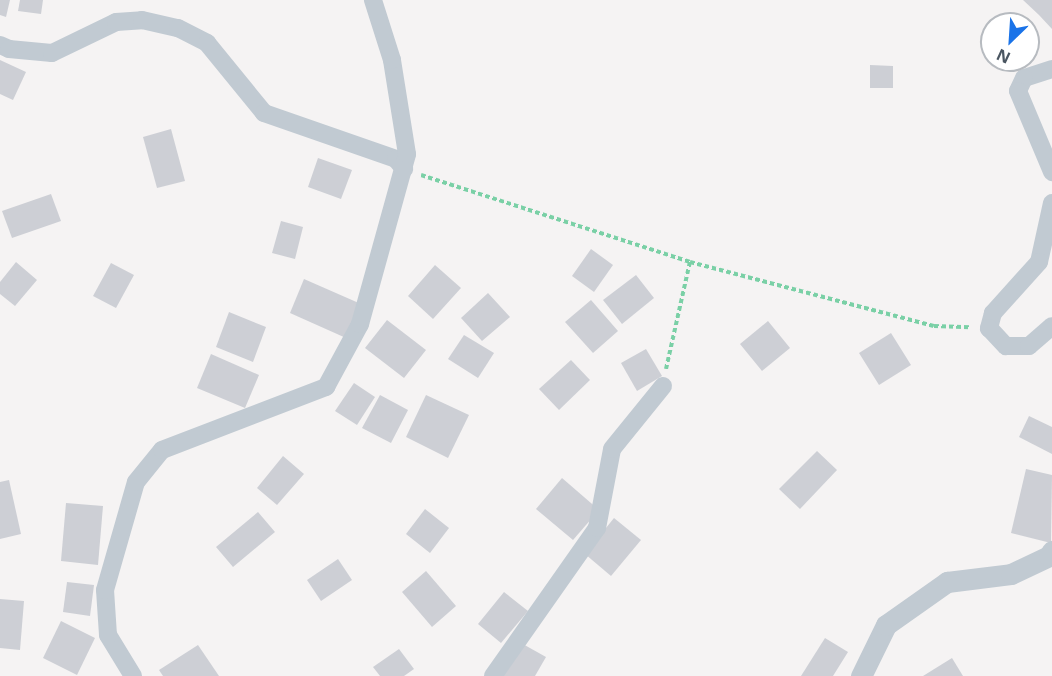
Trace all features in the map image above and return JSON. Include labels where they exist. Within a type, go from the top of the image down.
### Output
[{"type":"street","points":[[134,676],[108,635],[105,590],[136,482],[162,450],[326,387],[360,324],[407,154],[393,60],[373,0]]},
{"type":"street","points":[[0,45],[9,49],[52,52],[116,22],[142,20],[178,28],[207,43],[264,113],[396,159],[404,169]]},
{"type":"street","points":[[1052,69],[1024,78],[1018,91],[1052,172]]},
{"type":"street","points":[[1052,203],[1039,262],[993,313],[989,328],[1006,346],[1029,346],[1052,326]]},
{"type":"street","points":[[493,676],[597,528],[612,449],[663,386]]},
{"type":"street","points":[[861,676],[886,625],[947,582],[1011,574],[1049,556],[1052,551]]},
{"type":"path","points":[[404,169],[690,262],[934,326],[989,328]]},
{"type":"path","points":[[663,386],[690,262]]},
{"type":"building","points":[[0,0],[10,0],[6,17],[0,15]]},
{"type":"building","points":[[20,0],[43,0],[41,14],[18,11]]},
{"type":"building","points":[[1023,0],[1052,0],[1052,29],[1040,16],[1040,12],[1036,12]]},
{"type":"building","points":[[0,60],[26,72],[13,100],[0,94]]},
{"type":"building","points":[[870,65],[893,66],[893,88],[870,88]]},
{"type":"building","points":[[171,129],[185,181],[157,188],[143,137]]},
{"type":"building","points":[[318,158],[352,170],[341,199],[308,187]]},
{"type":"building","points":[[51,194],[61,221],[12,238],[2,211]]},
{"type":"building","points":[[281,221],[303,227],[295,259],[272,253]]},
{"type":"building","points":[[591,249],[613,265],[594,292],[572,276]]},
{"type":"building","points":[[16,262],[37,280],[15,306],[0,294],[0,282]]},
{"type":"building","points":[[111,263],[134,275],[116,308],[93,296]]},
{"type":"building","points":[[435,265],[461,288],[433,319],[408,296]]},
{"type":"building","points":[[636,275],[654,298],[622,324],[603,300]]},
{"type":"building","points":[[304,279],[361,304],[346,338],[290,313]]},
{"type":"building","points":[[488,293],[510,317],[482,341],[461,318]]},
{"type":"building","points":[[591,300],[618,331],[593,353],[565,322]]},
{"type":"building","points":[[229,312],[266,327],[253,362],[216,347]]},
{"type":"building","points":[[387,320],[426,350],[404,378],[365,348]]},
{"type":"building","points":[[768,321],[790,348],[762,371],[740,344]]},
{"type":"building","points":[[891,333],[911,365],[879,385],[859,353]]},
{"type":"building","points":[[464,335],[494,353],[478,378],[448,359]]},
{"type":"building","points":[[646,349],[662,376],[637,391],[621,363]]},
{"type":"building","points":[[211,354],[259,375],[245,408],[197,388]]},
{"type":"building","points":[[571,360],[590,380],[559,410],[539,389]]},
{"type":"building","points":[[354,383],[375,397],[357,425],[335,411]]},
{"type":"building","points":[[380,395],[408,410],[391,443],[362,428]]},
{"type":"building","points":[[426,395],[469,415],[448,458],[406,437]]},
{"type":"building","points":[[1029,416],[1052,427],[1052,454],[1019,437]]},
{"type":"building","points":[[817,451],[837,470],[800,509],[779,489]]},
{"type":"building","points":[[283,456],[304,474],[277,505],[257,488]]},
{"type":"building","points":[[1026,469],[1052,475],[1051,543],[1011,533]]},
{"type":"building","points":[[562,478],[599,510],[573,540],[536,509]]},
{"type":"building","points":[[9,480],[21,534],[0,539],[0,482]]},
{"type":"building","points":[[66,503],[103,506],[98,565],[61,561]]},
{"type":"building","points":[[425,509],[449,528],[430,553],[406,534]]},
{"type":"building","points":[[258,512],[275,532],[233,567],[216,547]]},
{"type":"building","points":[[614,518],[641,540],[611,576],[585,554]]},
{"type":"building","points":[[338,559],[352,580],[321,601],[307,580]]},
{"type":"building","points":[[426,571],[456,606],[432,627],[402,592]]},
{"type":"building","points":[[67,582],[94,585],[90,616],[63,612]]},
{"type":"building","points":[[504,592],[528,611],[501,643],[478,624]]},
{"type":"building","points":[[0,599],[24,601],[20,650],[0,648]]},
{"type":"building","points":[[61,621],[95,638],[77,675],[43,658]]},
{"type":"building","points":[[825,638],[848,652],[833,676],[801,676]]},
{"type":"building","points":[[521,643],[546,657],[535,676],[502,676]]},
{"type":"building","points":[[198,645],[219,676],[163,676],[159,670]]},
{"type":"building","points":[[399,649],[414,669],[404,676],[380,676],[373,667]]},
{"type":"building","points":[[952,658],[963,676],[923,676]]}]
